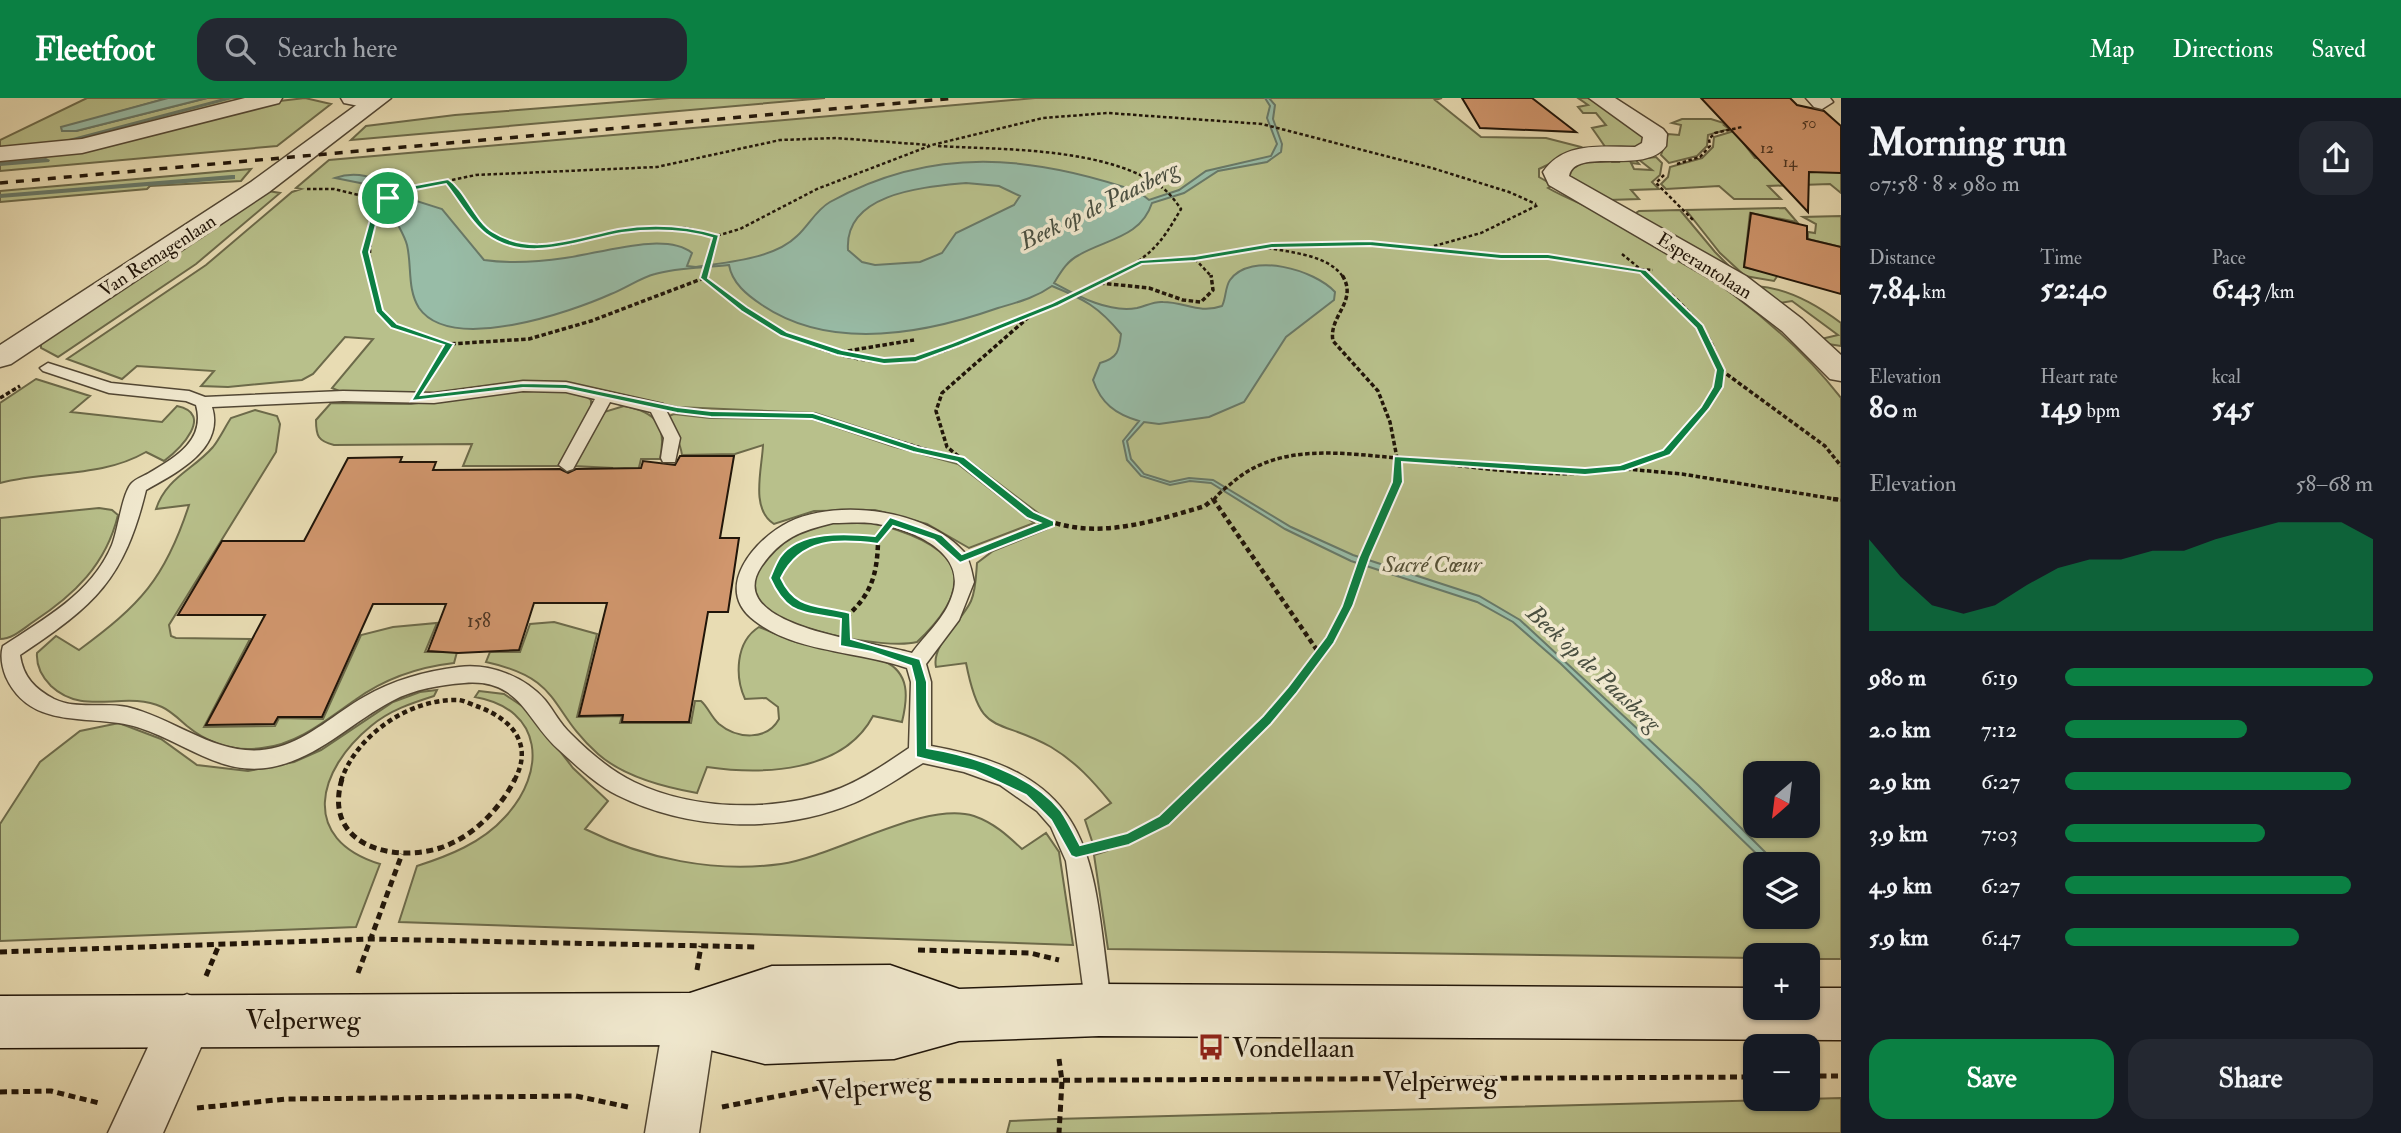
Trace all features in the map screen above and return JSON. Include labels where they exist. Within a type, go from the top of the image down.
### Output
[{"type":"street","points":[[0,154],[82,146],[271,98]]},
{"type":"street","points":[[1600,98],[1655,134],[1657,158]]},
{"type":"street","name":"Van Remagenlaan","points":[[6,348],[261,187],[369,99]]},
{"type":"street","name":"Esperantolaan","points":[[1657,158],[1586,154],[1558,168],[1555,177],[1736,282],[1792,325],[1841,372]]},
{"type":"street","name":"Velperweg","points":[[0,1022],[690,1019],[765,1038],[894,1033],[959,1015],[1099,1010],[1841,1014]]},
{"type":"street","points":[[674,1125],[690,1019]]},
{"type":"street","points":[[140,1123],[187,1020]]},
{"type":"lane","points":[[48,368],[110,388],[189,396],[203,402],[343,396],[414,399],[523,386],[566,387],[607,394],[657,408],[672,438],[669,458]]},
{"type":"lane","points":[[567,465],[607,394]]},
{"type":"lane","points":[[203,402],[210,415],[203,439],[190,453],[138,487],[129,531],[103,580],[65,614],[10,652],[12,674],[36,698],[58,710],[85,715],[124,715],[166,729],[208,752],[258,760],[304,746],[386,695],[419,681],[463,674],[482,675],[513,685],[537,705],[555,733],[624,788],[674,806],[721,816],[770,813],[833,801],[886,775],[920,753],[949,757],[979,767],[1031,791],[1056,815],[1076,852],[1099,1010]]},
{"type":"lane","points":[[916,663],[873,648],[800,634],[759,614],[747,598],[745,580],[753,559],[781,531],[818,517],[872,517],[938,538],[960,559],[965,582],[961,597],[916,663],[921,682],[920,753]]},
{"type":"path","points":[[448,181],[489,233],[517,245],[541,247],[570,244],[620,231],[662,228],[687,228],[716,236],[740,229],[817,189],[932,145],[1043,118],[1085,114],[1178,116],[1281,128],[1455,175],[1509,192],[1546,209]]},
{"type":"path","points":[[1701,228],[1656,183],[1664,176],[1657,158],[1700,157],[1710,146],[1711,136],[1742,127]]},
{"type":"path","points":[[704,276],[763,323],[784,334],[840,353],[884,361],[916,359],[1031,315],[1140,262],[1162,241],[1179,217],[1181,209],[1178,201],[1151,178],[1112,166],[1044,155],[932,145],[852,139],[779,140],[661,167],[513,171],[403,190],[383,201],[375,212],[365,252],[379,310],[394,326],[449,344],[529,339],[592,321],[704,276],[716,236]]},
{"type":"path","points":[[261,187],[334,189],[383,201]]},
{"type":"path","points":[[1430,248],[1482,233],[1538,205]]},
{"type":"path","points":[[1140,262],[1195,259],[1262,247],[1370,243],[1501,257],[1548,256],[1643,271]]},
{"type":"path","points":[[1076,852],[1129,838],[1164,820],[1267,720],[1330,640],[1347,606],[1364,557],[1398,482],[1397,458],[1387,404],[1364,373],[1333,341],[1331,330],[1347,305],[1350,285],[1348,278],[1319,260],[1262,247]]},
{"type":"path","points":[[1616,250],[1643,271],[1700,327],[1721,370],[1825,446],[1841,466]]},
{"type":"path","points":[[1099,282],[1150,288],[1176,299],[1198,302],[1209,296],[1214,283],[1211,273],[1195,259]]},
{"type":"path","points":[[1031,315],[942,393],[936,411],[947,447],[960,460],[1031,515],[1050,523],[1129,528],[1205,506],[1252,467],[1301,455],[1340,453],[1585,472],[1622,468],[1705,478],[1841,500]]},
{"type":"path","points":[[840,353],[846,349],[914,340]]},
{"type":"path","points":[[414,399],[449,344]]},
{"type":"path","points":[[1622,468],[1667,452],[1704,409],[1718,387],[1721,370]]},
{"type":"path","points":[[657,408],[711,414],[813,416],[960,460]]},
{"type":"path","points":[[1213,499],[1319,653]]},
{"type":"path","points":[[845,642],[846,616],[868,597],[873,587],[878,573],[878,540],[890,521]]},
{"type":"path","points":[[960,559],[1050,523]]},
{"type":"path","points":[[871,538],[878,540]]},
{"type":"path","points":[[836,614],[846,616]]},
{"type":"path","points":[[460,700],[486,705],[507,718],[520,737],[522,761],[514,788],[495,814],[468,835],[435,850],[402,854],[374,850],[353,837],[340,818],[337,795],[344,771],[358,748],[388,723],[432,703],[460,700]]},
{"type":"path","points":[[368,977],[357,976],[402,854]]},
{"type":"path","points":[[1058,1048],[1062,1081],[1059,1133]]},
{"type":"path","points":[[1820,1076],[1841,1076]]},
{"type":"path","name":"Velperweg","points":[[893,1082],[1743,1077]]},
{"type":"path","name":"Velperweg","points":[[0,1092],[51,1091],[140,1123],[286,1098],[576,1096],[674,1125],[820,1088],[881,1083]]},
{"type":"green space","points":[[87,98],[168,98],[61,128],[76,131],[207,98],[253,98],[88,141],[0,150],[0,140]]},
{"type":"green space","points":[[305,98],[331,104],[277,146],[0,171],[0,157],[271,102]]},
{"type":"green space","points":[[670,98],[825,98],[351,140],[366,126],[455,115]]},
{"type":"green space","name":"Sacré Cœur","points":[[1035,98],[1442,98],[1435,100],[1481,137],[1546,138],[1583,148],[1539,169],[1539,177],[1553,185],[1548,188],[1642,236],[1735,296],[1791,343],[1841,398],[1841,959],[1820,959],[1820,943],[1743,943],[1743,958],[1108,949],[1094,855],[1107,851],[1102,841],[1093,844],[1085,820],[1111,803],[1084,772],[1060,753],[993,722],[985,715],[978,704],[966,663],[936,667],[938,650],[971,601],[977,563],[993,551],[1047,529],[1042,516],[965,458],[919,447],[815,413],[677,407],[567,383],[434,396],[344,393],[332,388],[373,339],[345,337],[313,374],[302,380],[228,387],[201,386],[214,371],[137,366],[122,379],[67,359],[206,265],[292,192],[301,189],[296,188],[329,160]]},
{"type":"green space","points":[[1578,98],[1591,98],[1645,137],[1640,148],[1606,148],[1592,128],[1606,125],[1596,113],[1583,113],[1578,107],[1588,105]]},
{"type":"green space","points":[[1682,119],[1711,119],[1727,124],[1724,125],[1729,129],[1708,135],[1707,146],[1697,156],[1669,163],[1661,155],[1668,134],[1679,135],[1681,125],[1672,123]]},
{"type":"green space","points":[[1734,131],[1755,158],[1770,159],[1782,172],[1841,170],[1841,193],[1830,184],[1768,186],[1781,199],[1734,199],[1719,186],[1666,189],[1661,184],[1668,177],[1670,167],[1702,158],[1713,147],[1714,137]]},
{"type":"green space","points":[[1609,157],[1612,162],[1619,162],[1618,158],[1635,159],[1639,164],[1631,163],[1634,169],[1652,170],[1638,159],[1656,157],[1662,163],[1660,175],[1652,182],[1659,189],[1631,190],[1639,199],[1608,200],[1568,175],[1569,170],[1588,160]]},
{"type":"green space","points":[[251,169],[241,181],[150,186],[147,189],[0,202],[0,191]]},
{"type":"green space","points":[[268,191],[280,193],[196,264],[58,357],[41,348],[41,342]]},
{"type":"green space","points":[[1785,208],[1797,222],[1750,213],[1744,267],[1778,275],[1774,281],[1745,276],[1720,253],[1686,210]]},
{"type":"green space","points":[[1680,210],[1739,276],[1633,215],[1639,211]]},
{"type":"green space","points":[[1841,216],[1841,247],[1808,239],[1808,232],[1815,233],[1816,224],[1803,217]]},
{"type":"green space","points":[[1756,286],[1779,290],[1812,303],[1841,323],[1841,346],[1822,343],[1821,339],[1838,335],[1792,301],[1774,304]]},
{"type":"green space","points":[[36,379],[90,396],[71,412],[162,422],[177,406],[188,410],[193,416],[194,424],[185,440],[164,461],[146,452],[129,460],[93,470],[0,483],[0,403]]},
{"type":"green space","points":[[524,389],[568,390],[585,395],[591,400],[591,412],[558,466],[463,466],[472,444],[334,445],[321,440],[317,430],[316,420],[331,403],[411,404]]},
{"type":"green space","points":[[624,406],[645,412],[657,422],[662,438],[660,459],[641,459],[628,513],[600,513],[612,468],[574,466],[604,412]]},
{"type":"green space","points":[[255,410],[277,416],[280,424],[276,452],[169,625],[171,636],[176,638],[250,639],[204,727],[275,726],[279,718],[323,719],[361,635],[393,627],[437,623],[425,652],[457,652],[454,663],[415,671],[390,680],[288,742],[252,749],[232,748],[213,742],[195,732],[172,713],[148,702],[77,700],[51,686],[42,675],[37,653],[56,636],[79,650],[134,604],[160,572],[189,505],[156,509],[160,498],[173,482],[213,447],[231,418]]},
{"type":"green space","points":[[674,414],[710,418],[812,419],[892,446],[958,464],[1034,523],[969,548],[927,524],[875,510],[814,511],[774,524],[762,509],[760,499],[763,445],[735,454],[682,455],[669,416]]},
{"type":"green space","points":[[99,508],[112,510],[118,515],[113,533],[97,564],[75,589],[48,612],[17,633],[0,639],[0,518]]},
{"type":"green space","points":[[869,522],[920,539],[938,550],[950,563],[955,579],[951,597],[939,618],[917,642],[881,643],[831,635],[784,620],[767,610],[756,599],[752,587],[754,574],[761,562],[797,532],[821,523]]},
{"type":"green space","points":[[554,622],[597,634],[577,717],[622,716],[620,723],[691,723],[695,701],[701,701],[716,721],[734,733],[751,735],[767,731],[779,719],[778,707],[766,698],[745,699],[739,671],[739,660],[745,641],[759,627],[796,642],[884,661],[892,666],[899,672],[905,687],[902,722],[873,716],[860,735],[842,749],[799,766],[752,770],[707,767],[697,793],[658,784],[620,769],[598,754],[582,738],[543,687],[529,677],[486,662],[490,652],[520,652],[530,624]]},
{"type":"green space","points":[[437,690],[434,696],[409,704],[378,720],[353,744],[338,763],[329,782],[325,802],[327,821],[337,838],[354,853],[380,864],[356,927],[0,941],[0,824],[40,762],[80,731],[119,723],[161,739],[197,765],[248,771],[294,762],[321,750],[393,702],[420,692]]},
{"type":"green space","points":[[479,691],[504,694],[528,710],[573,768],[608,801],[585,829],[656,856],[731,867],[781,864],[828,851],[906,822],[954,813],[974,816],[988,822],[1022,849],[1046,833],[1059,852],[1073,945],[399,922],[417,866],[452,853],[486,834],[505,817],[519,799],[528,781],[532,745],[526,728],[515,714],[498,704],[475,697]]},
{"type":"green space","points":[[1841,1098],[1841,1133],[1007,1133],[1010,1121],[1055,1119],[1743,1101],[1743,1111],[1820,1111],[1820,1099]]},
{"type":"water","points":[[168,98],[207,98],[76,131],[62,131],[61,127]]},
{"type":"water","name":"Beek op de Paasberg","points":[[1265,98],[1269,98],[1275,105],[1273,119],[1282,144],[1281,152],[1267,162],[1218,171],[1184,193],[1152,203],[1140,223],[1122,236],[1075,257],[1054,283],[1094,302],[1115,308],[1137,308],[1153,303],[1171,302],[1206,309],[1222,306],[1228,283],[1240,271],[1267,265],[1299,271],[1326,284],[1335,292],[1334,300],[1286,337],[1244,402],[1209,417],[1159,424],[1144,422],[1127,441],[1131,459],[1144,474],[1170,482],[1189,478],[1213,480],[1291,527],[1353,555],[1479,596],[1520,620],[1698,785],[1743,830],[1743,838],[1751,838],[1765,852],[1755,852],[1561,664],[1513,622],[1477,602],[1351,561],[1285,529],[1211,483],[1190,481],[1170,485],[1141,476],[1127,460],[1123,441],[1139,421],[1110,407],[1093,380],[1100,363],[1111,359],[1116,353],[1121,334],[1098,310],[1073,295],[1052,286],[1026,299],[940,325],[878,334],[848,333],[818,329],[789,320],[762,305],[737,283],[729,265],[655,274],[593,302],[512,325],[483,329],[457,328],[435,321],[419,308],[415,301],[407,245],[396,221],[408,203],[383,194],[375,186],[335,178],[358,175],[372,178],[388,192],[442,209],[484,260],[545,261],[631,246],[665,244],[692,253],[687,266],[696,267],[750,258],[776,250],[797,236],[830,202],[868,184],[907,171],[945,164],[983,162],[1060,170],[1139,192],[1149,200],[1179,190],[1206,171],[1271,156],[1277,144],[1267,118],[1270,106]],"holes":[[[966,183],[999,186],[1020,196],[1014,205],[956,233],[942,253],[920,262],[875,265],[862,262],[848,250],[850,231],[859,216],[873,204],[890,196],[930,187]]]},
{"type":"building","points":[[1462,98],[1532,98],[1576,132],[1480,128]]},
{"type":"building","points":[[1701,98],[1790,98],[1797,105],[1824,111],[1841,126],[1841,173],[1809,172],[1808,212]]},
{"type":"building","points":[[1751,213],[1807,226],[1807,239],[1841,247],[1841,294],[1744,267]]},
{"type":"building","points":[[680,456],[734,456],[720,538],[739,538],[728,612],[708,612],[689,722],[622,722],[623,715],[579,716],[607,603],[534,603],[519,650],[458,653],[428,651],[446,604],[373,604],[322,717],[278,717],[274,724],[206,725],[265,615],[178,615],[222,541],[304,541],[348,458],[402,457],[400,462],[436,462],[433,470],[560,469],[568,473],[576,469],[641,468],[643,461],[675,465]]},
{"type":"waterway","points":[[73,139],[232,98]]},
{"type":"waterway","points":[[0,164],[46,160]]},
{"type":"waterway","points":[[0,196],[232,177]]},
{"type":"railway","points":[[0,183],[956,98]]},
{"type":"place","name":"Vondellaan","points":[[1211,1047]]},
{"type":"route","points":[[448,181],[489,233],[517,245],[541,247],[570,244],[620,231],[662,228],[687,228],[716,236],[704,278],[744,309],[784,334],[840,353],[884,361],[916,359],[1031,315],[1140,262],[1195,259],[1272,246],[1370,243],[1457,250],[1501,257],[1548,256],[1643,271],[1700,327],[1709,339],[1721,370],[1718,387],[1704,409],[1667,452],[1622,468],[1585,472],[1397,458],[1398,482],[1364,557],[1347,606],[1330,640],[1292,690],[1267,720],[1190,798],[1164,820],[1129,838],[1076,852],[1056,815],[1031,791],[979,767],[949,757],[920,753],[921,682],[916,663],[896,654],[845,642],[846,616],[799,606],[785,597],[776,578],[779,565],[786,557],[808,544],[842,536],[878,540],[890,521],[938,538],[949,545],[960,559],[1050,523],[1031,515],[992,482],[960,460],[813,416],[711,414],[657,408],[607,394],[566,387],[523,386],[414,399],[449,344],[394,326],[379,310],[365,252],[375,212],[388,198],[403,190],[448,181]]}]
